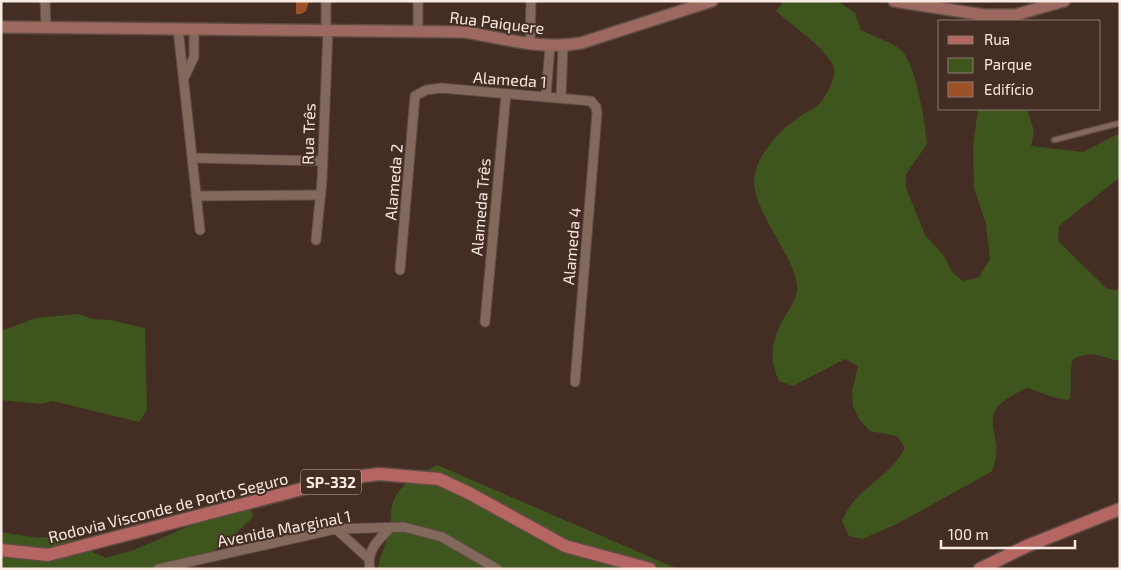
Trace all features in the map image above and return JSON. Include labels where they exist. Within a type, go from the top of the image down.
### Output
[{"type":"main road","name":"Rodovia Visconde de Porto Seguro","points":[[1,550],[48,555],[340,480],[379,474],[439,479],[470,493],[565,546],[650,569]]},
{"type":"main road","points":[[980,569],[1026,546],[1120,509]]},
{"type":"street","points":[[45,1],[46,27]]},
{"type":"street","name":"Rua Três","points":[[316,240],[322,161],[327,30],[326,1]]},
{"type":"street","points":[[418,1],[418,31]]},
{"type":"street","points":[[530,44],[531,1]]},
{"type":"street","points":[[894,1],[984,15],[1015,16],[1064,1]]},
{"type":"street","name":"Rua Paiquere","points":[[1,27],[466,32],[530,44],[563,46],[581,43],[710,2]]},
{"type":"street","points":[[178,29],[194,158],[200,230]]},
{"type":"street","points":[[183,81],[194,57],[194,30]]},
{"type":"street","points":[[546,97],[550,45]]},
{"type":"street","points":[[561,97],[563,46]]},
{"type":"street","name":"Alameda 1","points":[[415,96],[426,90],[441,88],[588,99],[596,107],[597,113]]},
{"type":"street","name":"Alameda Três","points":[[485,322],[506,94]]},
{"type":"street","name":"Alameda 2","points":[[400,270],[415,96]]},
{"type":"street","name":"Alameda 4","points":[[576,382],[597,113]]},
{"type":"street","points":[[194,158],[322,161]]},
{"type":"street","points":[[196,196],[320,195]]},
{"type":"street","name":"Avenida Marginal 1","points":[[158,569],[336,530],[404,527],[442,537],[497,569]]},
{"type":"street","points":[[370,569],[368,558],[376,541],[390,528]]},
{"type":"street","points":[[336,530],[368,558]]},
{"type":"lane","points":[[1054,140],[1120,123]]},
{"type":"green space","points":[[784,1],[837,1],[855,13],[861,30],[893,45],[902,51],[907,58],[916,81],[927,144],[906,174],[906,188],[925,235],[944,256],[952,272],[963,281],[979,277],[990,259],[986,224],[974,188],[973,146],[978,110],[1027,110],[1034,131],[1031,146],[1083,152],[1120,133],[1120,177],[1059,226],[1058,241],[1107,289],[1120,290],[1120,361],[1092,354],[1073,359],[1069,400],[1053,397],[1027,388],[1008,398],[998,407],[993,416],[996,458],[991,472],[895,525],[862,539],[849,536],[842,521],[855,500],[890,468],[905,448],[897,436],[870,431],[859,419],[853,406],[852,392],[858,366],[845,359],[793,386],[779,381],[773,364],[774,340],[795,299],[797,281],[793,269],[769,225],[756,196],[755,173],[764,153],[778,135],[803,114],[816,107],[822,100],[831,85],[834,73],[832,63],[827,56],[776,11]]},
{"type":"green space","points":[[78,314],[92,319],[110,320],[145,328],[147,410],[139,422],[53,401],[40,404],[1,400],[1,331],[36,318]]},
{"type":"green space","points":[[437,465],[678,569],[378,569],[390,529],[391,508],[395,498],[410,480]]},
{"type":"green space","points":[[250,504],[253,517],[229,540],[188,569],[1,569],[1,532],[39,538],[66,535],[92,552],[106,558],[134,550],[210,517]]},
{"type":"building","points":[[296,1],[309,1],[306,11],[296,14]]}]
